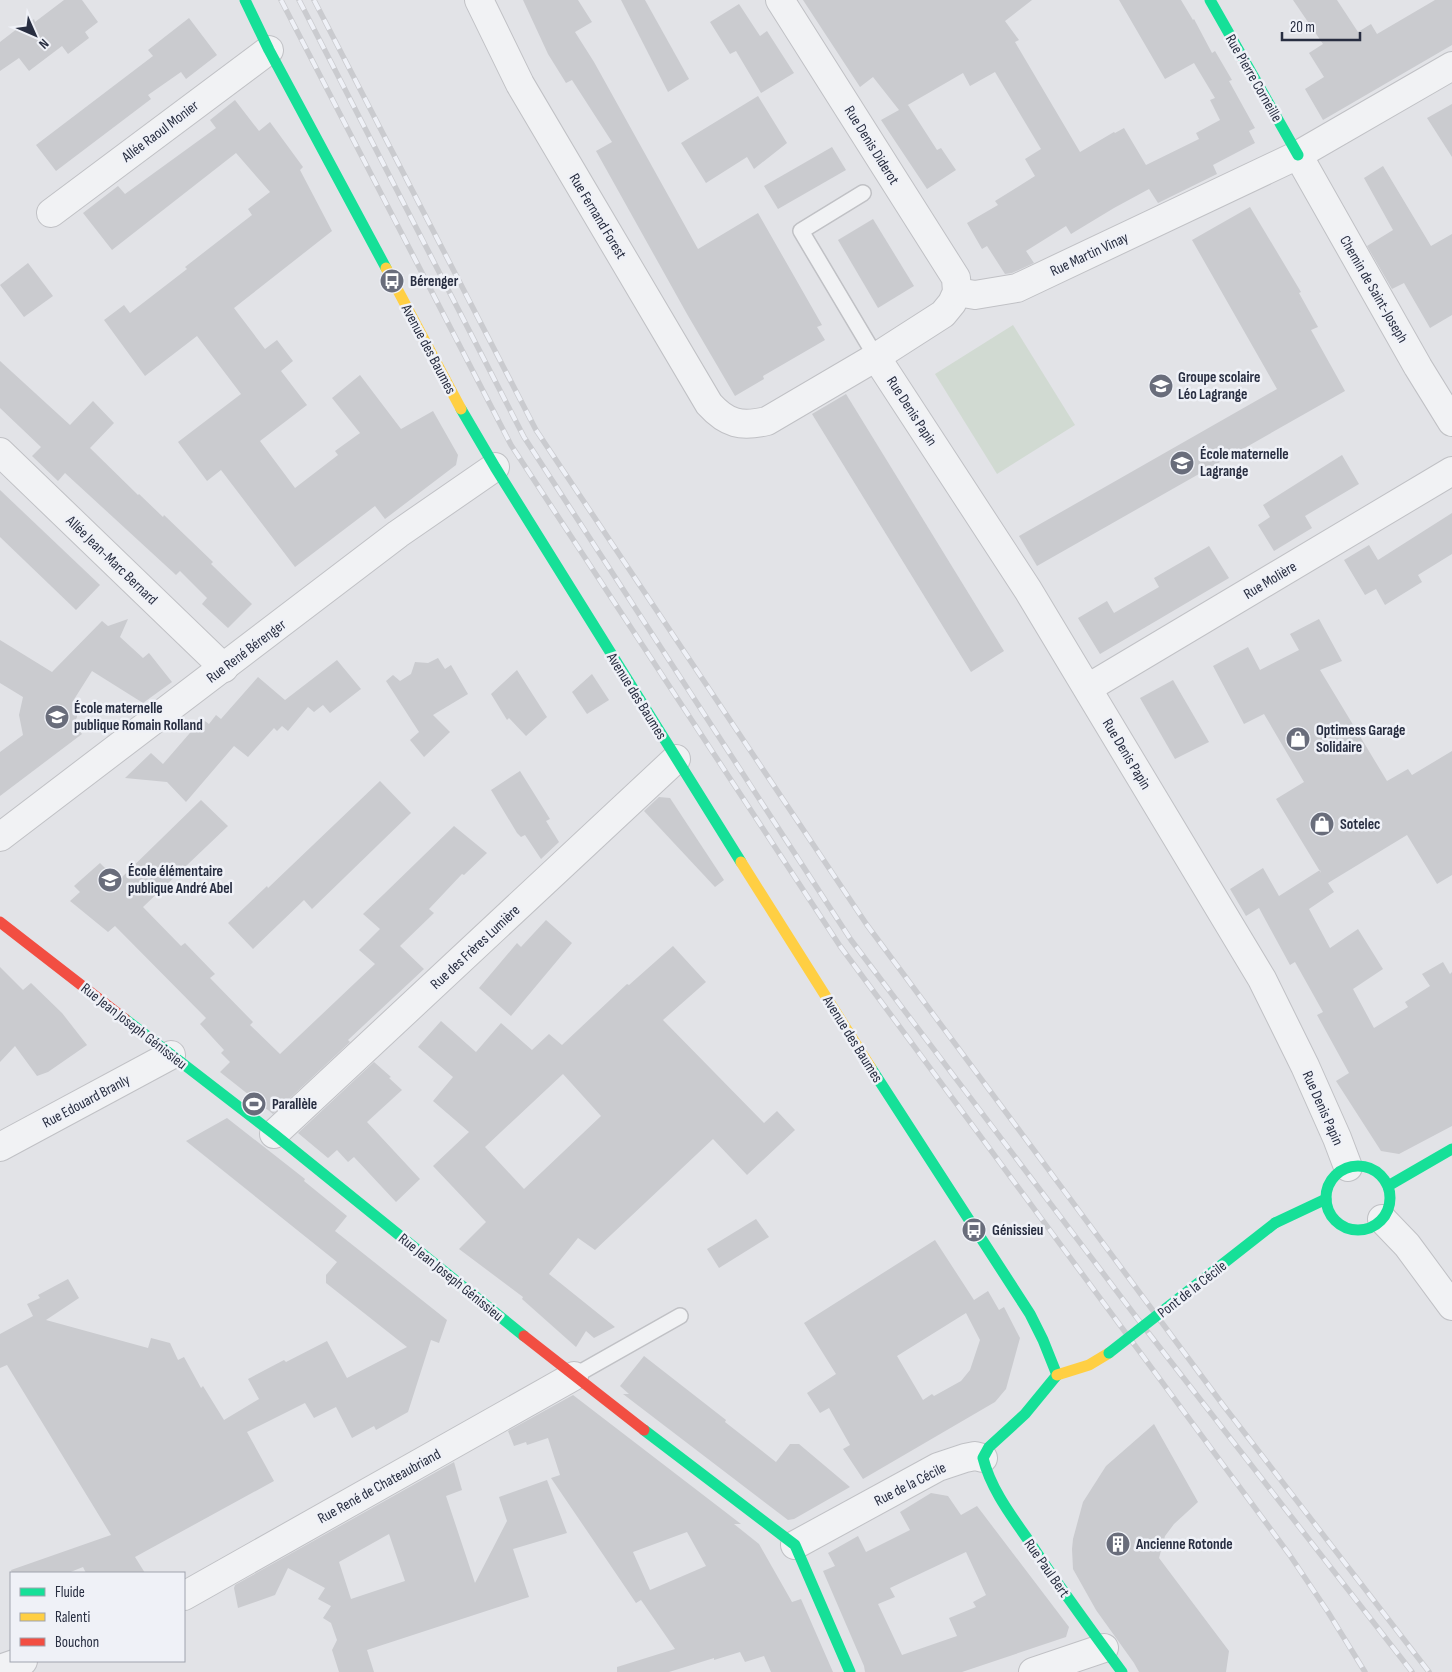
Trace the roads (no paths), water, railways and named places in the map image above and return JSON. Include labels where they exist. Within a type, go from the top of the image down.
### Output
[{"type":"street","name":"Avenue des Baumes","points":[[245,0],[269,50],[494,467],[676,759],[1030,1314],[1043,1340],[1057,1376]]},
{"type":"street","name":"Rue Fernand Forest","points":[[478,0],[520,84],[709,404],[718,415],[731,422],[752,425],[768,421],[876,357]]},
{"type":"street","name":"Rue Denis Diderot","points":[[780,0],[956,278],[957,292]]},
{"type":"street","name":"Rue Pierre Corneille","points":[[1210,0],[1298,155]]},
{"type":"street","name":"Allée Raoul Monier","points":[[51,213],[269,50]]},
{"type":"street","name":"Rue Martin Vinay","points":[[957,292],[974,295],[1017,288],[1298,155],[1452,66]]},
{"type":"street","name":"Chemin de Saint-Joseph","points":[[1298,155],[1452,422]]},
{"type":"street","points":[[876,357],[943,314],[952,303],[957,292]]},
{"type":"street","name":"Rue Denis Papin","points":[[876,357],[1028,590],[1262,979],[1305,1066],[1348,1167]]},
{"type":"street","name":"Allée Jean-Marc Bernard","points":[[0,452],[224,668]]},
{"type":"street","name":"Rue René Bérenger","points":[[0,837],[398,534],[494,467]]},
{"type":"street","name":"Rue Molière","points":[[1088,688],[1452,472]]},
{"type":"street","name":"Rue des Frères Lumière","points":[[274,1134],[676,759]]},
{"type":"street","name":"Rue Jean Joseph Génissieu","points":[[0,922],[274,1134],[574,1376],[795,1546],[850,1672]]},
{"type":"street","name":"Rue Edouard Branly","points":[[0,1147],[172,1055]]},
{"type":"street","points":[[1388,1186],[1452,1149]]},
{"type":"street","points":[[1360,1166],[1372,1169],[1381,1176],[1388,1186],[1390,1198],[1388,1209],[1382,1219],[1372,1226],[1360,1230],[1347,1228],[1336,1222],[1328,1212],[1326,1199],[1327,1189],[1331,1180],[1338,1172],[1348,1167],[1360,1166]]},
{"type":"street","name":"Pont de la Cécile","points":[[1057,1376],[1088,1365],[1109,1353],[1275,1223],[1326,1199]]},
{"type":"street","points":[[1382,1219],[1407,1245],[1452,1306]]},
{"type":"street","name":"Rue René de Chateaubriand","points":[[185,1595],[574,1376]]},
{"type":"street","points":[[983,1458],[993,1442],[1019,1420],[1057,1376]]},
{"type":"street","name":"Rue de la Cécile","points":[[795,1546],[938,1467],[965,1458],[975,1456],[983,1458]]},
{"type":"street","name":"Rue Paul Bert","points":[[983,1458],[984,1466],[996,1492],[1122,1672]]},
{"type":"street","points":[[1033,1672],[1104,1648]]},
{"type":"street","points":[[0,1669],[20,1662]]},
{"type":"lane","points":[[863,193],[801,231],[876,357]]},
{"type":"lane","points":[[574,1376],[680,1316]]},
{"type":"railway","points":[[281,0],[511,445],[840,946],[1289,1554],[1365,1672]]},
{"type":"railway","points":[[299,0],[524,437],[851,940],[1140,1322],[1412,1672]]},
{"type":"railway","points":[[314,0],[536,430],[867,925],[1223,1405],[1429,1672]]},
{"type":"place","name":"Bérenger","points":[[392,281]]},
{"type":"place","name":"Groupe scolaire Léo Lagrange","points":[[1161,386]]},
{"type":"place","name":"École maternelle Lagrange","points":[[1182,463]]},
{"type":"place","name":"École maternelle publique Romain Rolland","points":[[57,717]]},
{"type":"place","name":"Optimess Garage Solidaire","points":[[1298,739]]},
{"type":"place","name":"Sotelec","points":[[1322,824]]},
{"type":"place","name":"École élémentaire publique André Abel","points":[[110,880]]},
{"type":"place","name":"Parallèle","points":[[254,1104]]},
{"type":"place","name":"Génissieu","points":[[974,1230]]},
{"type":"place","name":"Ancienne Rotonde","points":[[1118,1544]]}]
